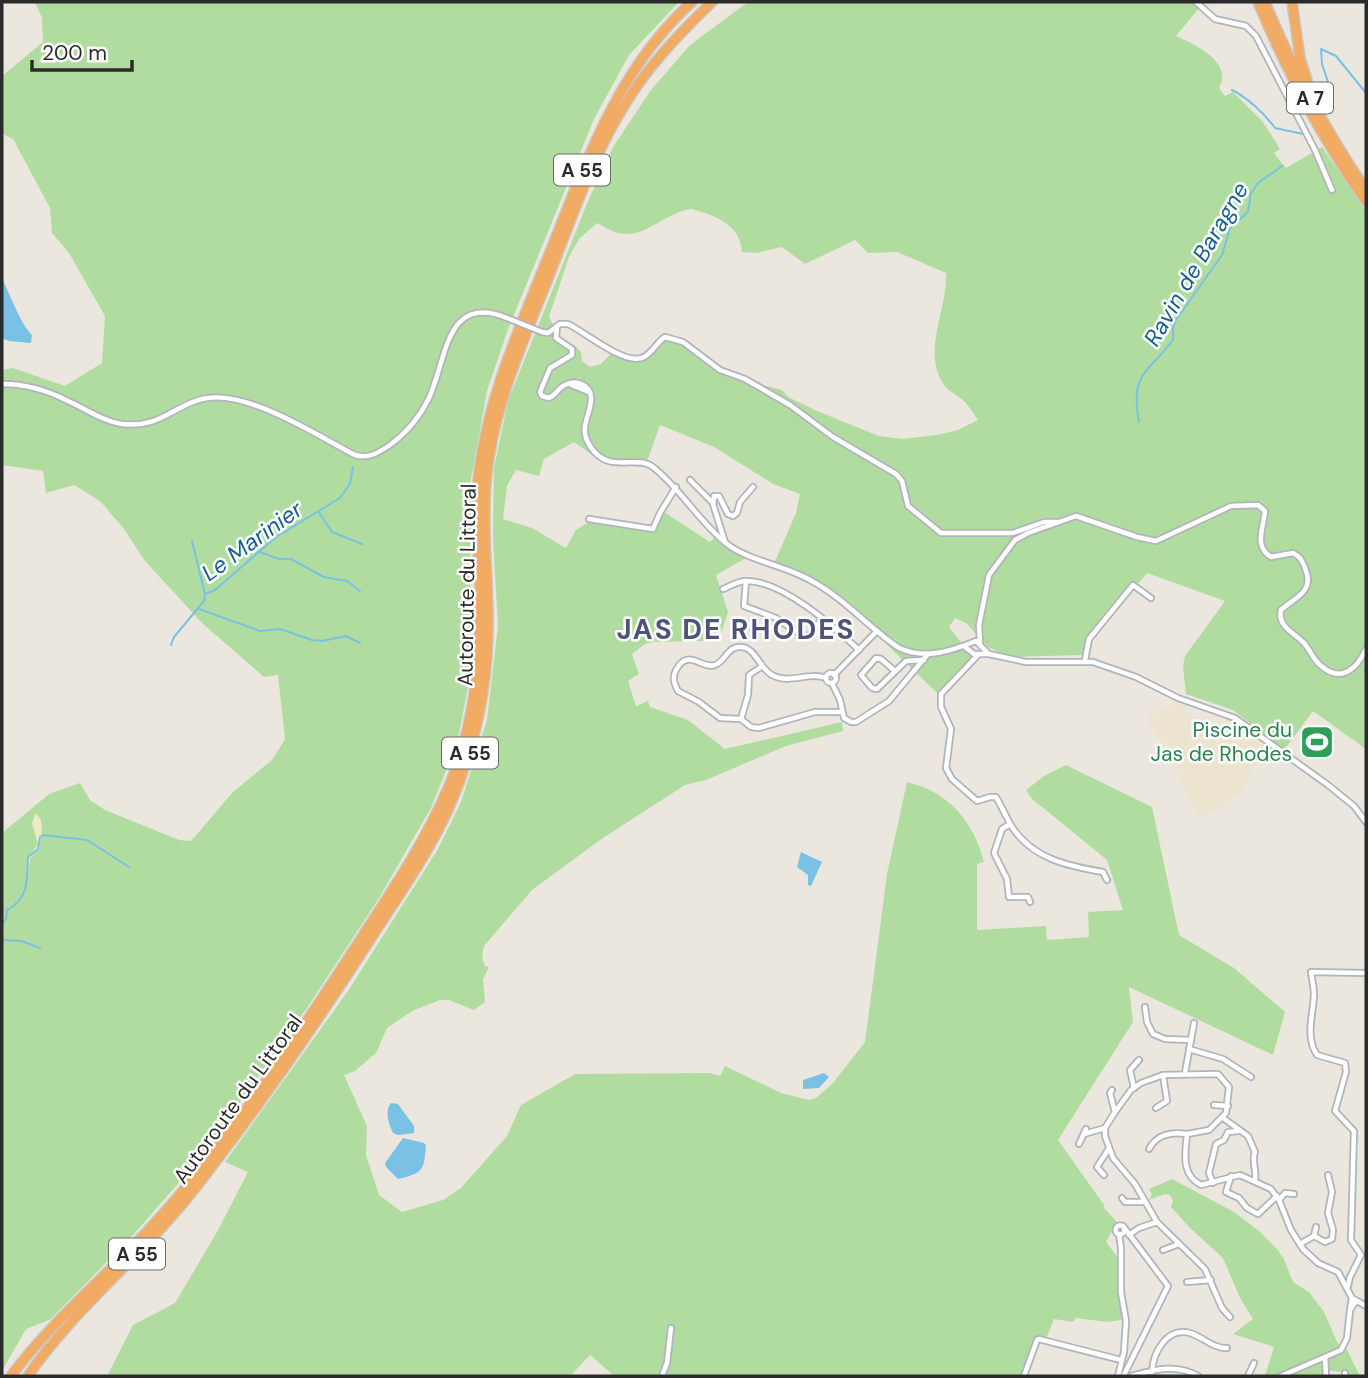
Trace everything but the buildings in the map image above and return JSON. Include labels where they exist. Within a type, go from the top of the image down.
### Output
[{"type":"highway","name":"Autoroute du Littoral","points":[[11,1376],[40,1340],[152,1226],[210,1156],[330,987],[438,811],[458,761],[476,688],[480,624],[478,489],[487,426],[499,382],[580,173],[608,112],[634,70],[692,2]]},
{"type":"highway","points":[[677,18],[698,2]]},
{"type":"highway","name":"Autoroute du Littoral","points":[[28,1376],[62,1331],[189,1197],[264,1097],[336,993],[404,887],[444,818],[470,752],[484,685],[488,620],[486,480],[494,429],[504,391],[603,144],[621,110],[663,51],[712,2]]},
{"type":"highway","points":[[701,13],[718,2]]},
{"type":"highway","points":[[1251,2],[1287,68]]},
{"type":"highway","name":"A 7","points":[[1258,2],[1287,68],[1320,130],[1366,201]]},
{"type":"highway","name":"A 7","points":[[1265,2],[1313,104],[1366,187]]},
{"type":"highway","points":[[1292,2],[1300,58],[1311,90],[1366,187]]},
{"type":"street","points":[[1196,2],[1212,18],[1246,26],[1256,36],[1315,150],[1332,190]]},
{"type":"street","points":[[2,384],[42,389],[107,420],[125,424],[160,419],[204,398],[236,399],[275,415],[355,455],[367,457],[398,439],[418,416],[434,386],[447,342],[463,320],[474,312],[483,311],[507,318],[542,332],[568,324],[607,348],[635,359],[646,356],[664,338],[671,337],[720,370],[745,379],[790,405],[833,437],[896,474],[902,481],[908,506],[942,533],[1013,533],[1076,516],[1156,541],[1224,508],[1258,505],[1265,511],[1261,534],[1264,553],[1270,557],[1286,553],[1298,556],[1308,577],[1308,586],[1281,610],[1280,618],[1286,628],[1305,644],[1321,666],[1332,672],[1346,672],[1357,667],[1366,649]]},
{"type":"street","points":[[557,326],[556,338],[572,349],[572,355],[550,368],[540,392],[543,397],[551,398],[568,384],[582,384],[590,393],[591,401],[585,427],[587,441],[593,450],[612,462],[651,465],[726,542],[746,555],[811,580],[840,598],[899,648],[909,652],[937,654],[975,648],[1026,662],[1061,663],[1085,660],[1111,667],[1178,698],[1235,718],[1328,785],[1354,806],[1366,822]]},
{"type":"street","points":[[690,480],[713,504]]},
{"type":"street","points":[[726,542],[713,504],[714,496],[717,494],[722,499],[728,514],[735,515],[740,502],[753,487]]},
{"type":"street","points":[[589,519],[653,530],[676,488]]},
{"type":"street","points":[[1043,524],[1014,540],[989,575],[975,648],[942,691],[941,707],[951,729],[950,753],[946,763],[949,774],[977,801],[996,797],[1010,824],[1033,851],[1069,866],[1103,872],[1107,880]]},
{"type":"street","points":[[723,589],[746,581],[788,594],[859,650]]},
{"type":"street","points":[[746,581],[744,606],[776,618],[804,637],[808,637],[822,619]]},
{"type":"street","points":[[1085,660],[1089,639],[1133,584],[1151,598]]},
{"type":"street","points":[[832,683],[835,680],[834,675],[877,631]]},
{"type":"street","points":[[842,712],[815,712],[765,728],[751,727],[741,719],[720,718],[699,702],[681,694],[675,685],[674,674],[684,662],[694,660],[709,666],[715,665],[731,650],[740,646],[752,652],[761,667],[771,675],[788,680],[811,676],[826,678],[832,683],[840,700],[842,712],[847,720],[853,722],[885,705],[928,654]]},
{"type":"street","points":[[895,671],[876,658],[861,675],[872,688],[877,689],[906,661],[925,660]]},
{"type":"street","points":[[741,719],[748,695],[749,675],[761,667]]},
{"type":"street","points":[[826,678],[828,674],[834,675]]},
{"type":"street","points":[[1010,824],[1002,829],[994,853],[1007,879],[1009,897],[1028,897],[1030,902]]},
{"type":"street","points":[[1346,1285],[1361,1255],[1352,1240],[1354,1131],[1335,1111],[1346,1072],[1345,1063],[1317,1055],[1312,1043],[1310,1033],[1314,991],[1311,972],[1366,973]]},
{"type":"street","points":[[1145,1007],[1147,1022],[1153,1034],[1165,1039],[1191,1040]]},
{"type":"street","points":[[1185,1073],[1194,1023]]},
{"type":"street","points":[[1189,1049],[1223,1059],[1251,1077]]},
{"type":"street","points":[[1134,1088],[1130,1070],[1139,1060]]},
{"type":"street","points":[[1149,1149],[1161,1136],[1205,1132],[1223,1118],[1228,1106],[1229,1087],[1221,1076],[1213,1073],[1185,1073],[1154,1077],[1134,1088],[1105,1128],[1108,1149],[1157,1222],[1196,1259],[1211,1279],[1222,1308],[1230,1317]]},
{"type":"street","points":[[1156,1108],[1168,1101],[1163,1075]]},
{"type":"street","points":[[1106,1098],[1111,1092],[1115,1111]]},
{"type":"street","points":[[1214,1105],[1228,1106]]},
{"type":"street","points":[[1223,1118],[1248,1136],[1255,1152],[1255,1181]]},
{"type":"street","points":[[1079,1144],[1085,1131],[1105,1128]]},
{"type":"street","points":[[1213,1183],[1209,1173],[1216,1144],[1224,1140],[1228,1132],[1240,1131]]},
{"type":"street","points":[[1186,1134],[1184,1160],[1187,1170],[1199,1184],[1243,1175],[1271,1189],[1300,1244],[1314,1259],[1335,1270],[1354,1300],[1366,1306]]},
{"type":"street","points":[[1104,1175],[1096,1165],[1108,1149]]},
{"type":"street","points":[[1314,1236],[1325,1242],[1332,1239],[1328,1213],[1332,1192],[1328,1175]]},
{"type":"street","points":[[1231,1176],[1226,1192],[1239,1198],[1247,1208],[1258,1214],[1285,1193],[1294,1194]]},
{"type":"street","points":[[1125,1202],[1145,1202]]},
{"type":"street","points":[[1129,1235],[1139,1228],[1157,1222]]},
{"type":"street","points":[[1123,1226],[1168,1286],[1126,1374],[1121,1360],[1126,1321],[1121,1292],[1119,1234],[1124,1231],[1123,1226]]},
{"type":"street","points":[[1300,1244],[1314,1236],[1316,1227]]},
{"type":"street","points":[[1163,1251],[1179,1244]]},
{"type":"street","points":[[1187,1282],[1211,1279]]},
{"type":"street","points":[[1281,1376],[1338,1352],[1345,1345],[1354,1300]]},
{"type":"street","points":[[663,1376],[671,1328]]},
{"type":"street","points":[[1152,1372],[1161,1343],[1174,1334],[1188,1332],[1219,1348],[1227,1348]]},
{"type":"street","points":[[1024,1376],[1037,1339],[1121,1360]]},
{"type":"street","points":[[1325,1357],[1326,1376]]},
{"type":"street","points":[[1248,1376],[1254,1363]]},
{"type":"street","points":[[1126,1374],[1176,1368],[1198,1376]]},
{"type":"street","points":[[1161,1370],[1167,1376],[1176,1368]]},
{"type":"shaded area","points":[[1176,701],[1200,724],[1234,718],[1270,747],[1253,769],[1238,796],[1198,818],[1146,717]]},
{"type":"green space","points":[[35,2],[679,2],[629,55],[594,119],[507,332],[487,391],[471,479],[470,676],[457,744],[431,808],[379,898],[307,1008],[197,1162],[134,1234],[51,1319],[26,1329],[2,1371],[2,833],[49,794],[80,783],[90,800],[105,810],[179,840],[191,841],[232,793],[272,760],[285,739],[278,675],[264,677],[202,623],[145,561],[124,529],[100,501],[74,485],[46,493],[43,471],[2,465],[2,370],[13,368],[65,386],[102,363],[105,316],[69,253],[52,233],[50,208],[14,140],[2,133],[2,76],[43,42],[42,18]]},
{"type":"green space","points":[[748,2],[1194,2],[1200,7],[1176,36],[1202,49],[1217,63],[1222,79],[1219,88],[1225,96],[1233,92],[1263,122],[1280,149],[1274,153],[1286,168],[1322,147],[1366,211],[1366,749],[1313,711],[1284,750],[1233,710],[1186,694],[1183,667],[1185,656],[1225,601],[1147,573],[1088,644],[1084,655],[1010,657],[988,647],[966,623],[955,618],[949,627],[974,658],[939,695],[878,636],[874,637],[844,605],[773,566],[796,513],[800,494],[773,484],[714,447],[660,425],[645,467],[605,464],[574,442],[544,459],[539,476],[516,470],[507,486],[503,519],[532,528],[566,548],[576,530],[590,521],[654,532],[664,512],[710,542],[718,534],[748,557],[716,575],[728,612],[722,630],[705,641],[645,644],[632,654],[639,674],[628,681],[636,706],[648,701],[650,707],[688,720],[725,749],[842,722],[843,731],[786,746],[706,780],[685,785],[600,840],[532,890],[484,946],[482,958],[485,966],[489,967],[483,979],[485,1002],[474,1010],[449,1000],[440,1000],[412,1011],[387,1028],[376,1053],[355,1071],[344,1075],[367,1126],[366,1155],[379,1195],[402,1212],[443,1200],[461,1188],[507,1136],[521,1105],[575,1074],[710,1073],[720,1076],[725,1066],[781,1093],[809,1100],[816,1098],[833,1083],[865,1042],[887,874],[907,782],[922,786],[947,801],[974,834],[984,862],[977,864],[977,930],[1046,926],[1047,940],[1089,937],[1088,912],[1123,910],[1107,860],[1031,798],[1026,790],[1044,776],[1066,765],[1152,807],[1179,935],[1234,968],[1285,1012],[1273,1055],[1129,987],[1133,1022],[1058,1140],[1104,1208],[1117,1222],[1106,1242],[1120,1260],[1123,1310],[1121,1320],[1107,1322],[1076,1318],[1073,1322],[1054,1319],[1046,1339],[1037,1338],[1023,1376],[614,1376],[590,1355],[570,1376],[107,1376],[133,1325],[175,1303],[217,1232],[248,1172],[225,1162],[348,991],[438,849],[461,802],[487,720],[498,626],[493,540],[494,468],[508,401],[588,201],[613,147],[651,90],[690,45]],"holes":[[[682,211],[700,211],[732,228],[742,252],[756,253],[782,247],[805,264],[855,240],[868,253],[897,252],[946,273],[946,287],[935,344],[938,372],[944,385],[965,402],[978,420],[958,430],[937,435],[902,439],[879,436],[817,411],[788,397],[782,390],[717,366],[689,342],[655,342],[644,353],[635,357],[615,349],[601,364],[590,367],[582,361],[581,352],[574,345],[561,340],[549,317],[569,257],[579,239],[597,223],[615,232],[628,234],[646,229]]]},
{"type":"green space","points":[[1172,1179],[1234,1212],[1277,1249],[1293,1282],[1309,1292],[1324,1312],[1338,1344],[1347,1350],[1360,1376],[1347,1376],[1342,1372],[1325,1370],[1323,1376],[1265,1376],[1274,1347],[1233,1334],[1253,1319],[1240,1298],[1223,1258],[1171,1207],[1173,1201],[1170,1195],[1165,1194],[1149,1200],[1152,1194],[1149,1189]]},
{"type":"sand","points":[[36,813],[41,820],[42,830],[39,849],[30,858],[28,878],[27,860],[38,844],[32,823]]},
{"type":"water","points":[[2,278],[20,317],[32,335],[31,343],[2,338]]},
{"type":"water","points":[[801,852],[822,862],[811,886],[808,885],[808,875],[797,867]]},
{"type":"water","points":[[824,1073],[829,1077],[819,1088],[803,1089],[803,1080]]},
{"type":"water","points":[[391,1103],[398,1104],[414,1126],[414,1133],[393,1133],[388,1114]]},
{"type":"water","points":[[403,1138],[424,1143],[425,1154],[421,1170],[398,1179],[385,1163]]},
{"type":"waterway","points":[[1331,105],[1321,49],[1336,56],[1366,93]]},
{"type":"waterway","points":[[1232,90],[1256,107],[1275,128],[1303,134]]},
{"type":"waterway","name":"Ravin de Baragne","points":[[1139,422],[1137,393],[1143,375],[1173,340],[1176,320],[1222,255],[1230,228],[1248,212],[1251,193],[1258,183],[1282,166]]},
{"type":"waterway","name":"Le Marinier","points":[[171,645],[174,637],[204,601],[205,594],[215,590],[276,537],[340,498],[350,484],[353,467]]},
{"type":"waterway","points":[[318,511],[332,532],[362,544]]},
{"type":"waterway","points":[[192,541],[205,594]]},
{"type":"waterway","points":[[260,552],[279,559],[291,559],[324,577],[347,581],[360,591]]},
{"type":"waterway","points":[[199,609],[260,631],[280,629],[322,641],[346,636],[360,643]]},
{"type":"waterway","name":"Le Marinier","points":[[2,924],[7,910],[23,894],[27,881],[28,857],[38,849],[40,837],[43,835],[87,840],[129,867]]},
{"type":"waterway","points":[[2,940],[21,941],[40,948]]},
{"type":"place","name":"Piscine du Jas de Rhodes","points":[[1317,742]]},
{"type":"district","name":"JAS DE RHODES","points":[[736,629]]}]
